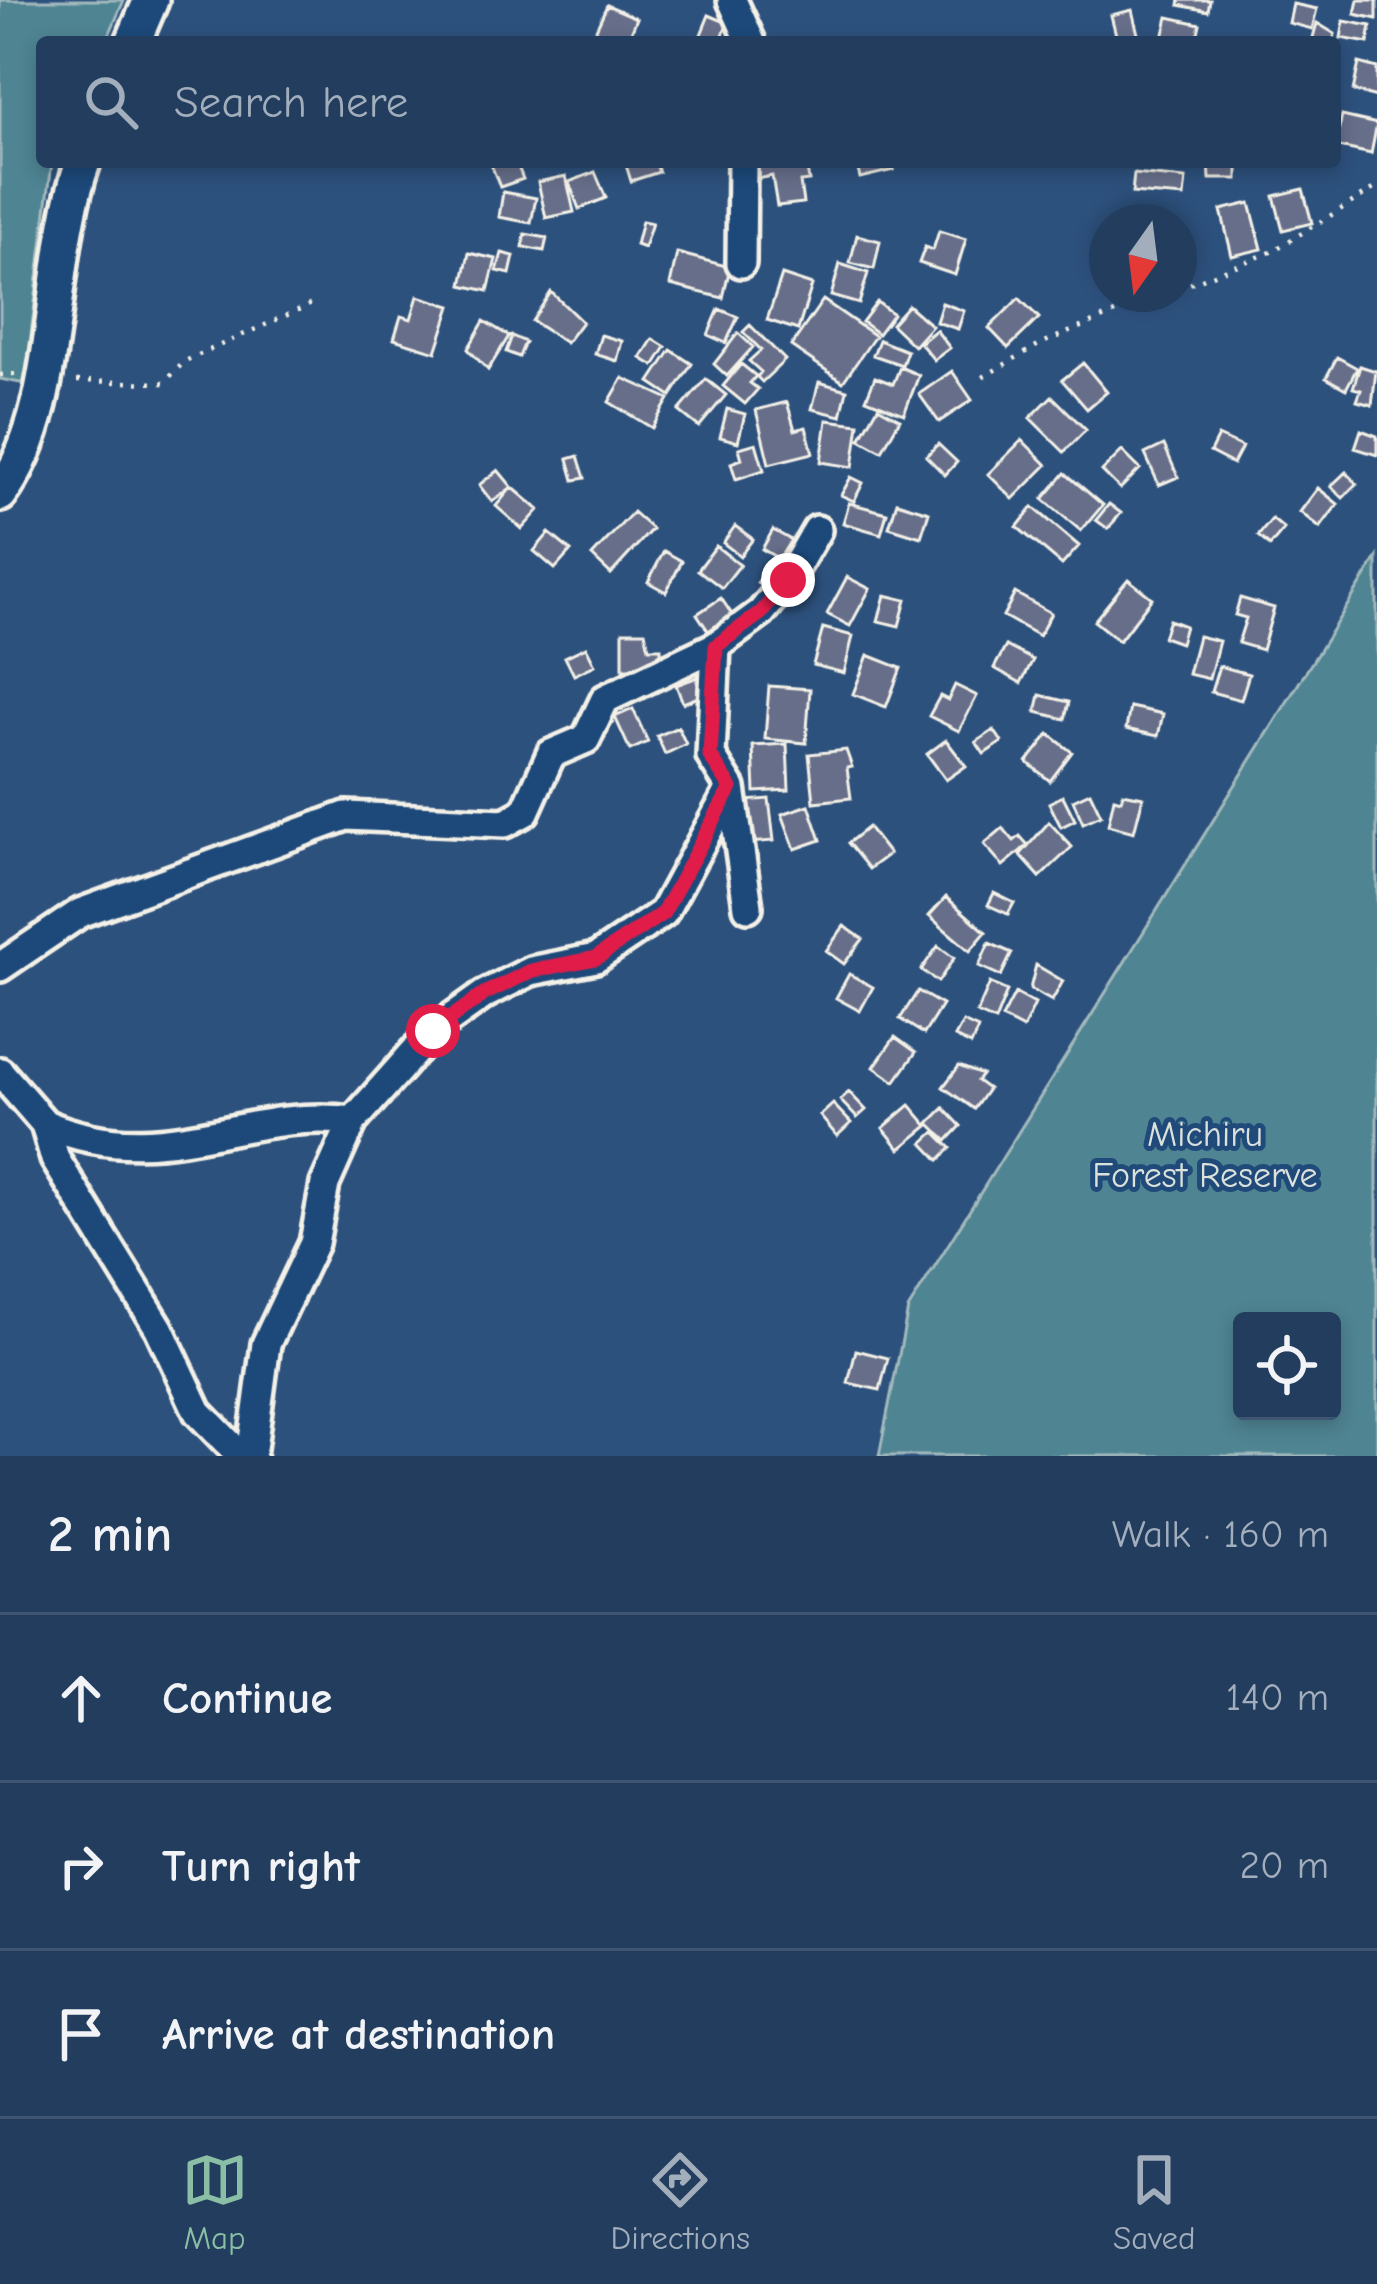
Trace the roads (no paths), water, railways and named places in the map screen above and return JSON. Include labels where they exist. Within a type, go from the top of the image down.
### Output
[{"type":"street","points":[[136,36],[151,0]]},
{"type":"street","points":[[733,0],[748,36]]},
{"type":"street","points":[[0,494],[24,461],[42,380],[61,242],[81,168]]},
{"type":"street","points":[[741,263],[742,168]]},
{"type":"street","points":[[0,967],[80,914],[346,816],[505,824],[525,812],[551,754],[586,739],[604,699],[716,646],[761,613],[817,530]]},
{"type":"street","points":[[716,646],[710,756],[731,788],[748,907]]},
{"type":"street","points":[[250,1456],[266,1344],[314,1243],[325,1184],[353,1121],[433,1031],[484,994],[531,971],[596,958],[663,913],[731,788]]},
{"type":"street","points":[[0,1072],[45,1124],[55,1159],[159,1328],[198,1412],[241,1456]]},
{"type":"street","points":[[45,1124],[82,1139],[130,1146],[182,1143],[316,1117],[353,1121]]},
{"type":"park label","name":"Michiru Forest Reserve","points":[[1205,1154]]}]
